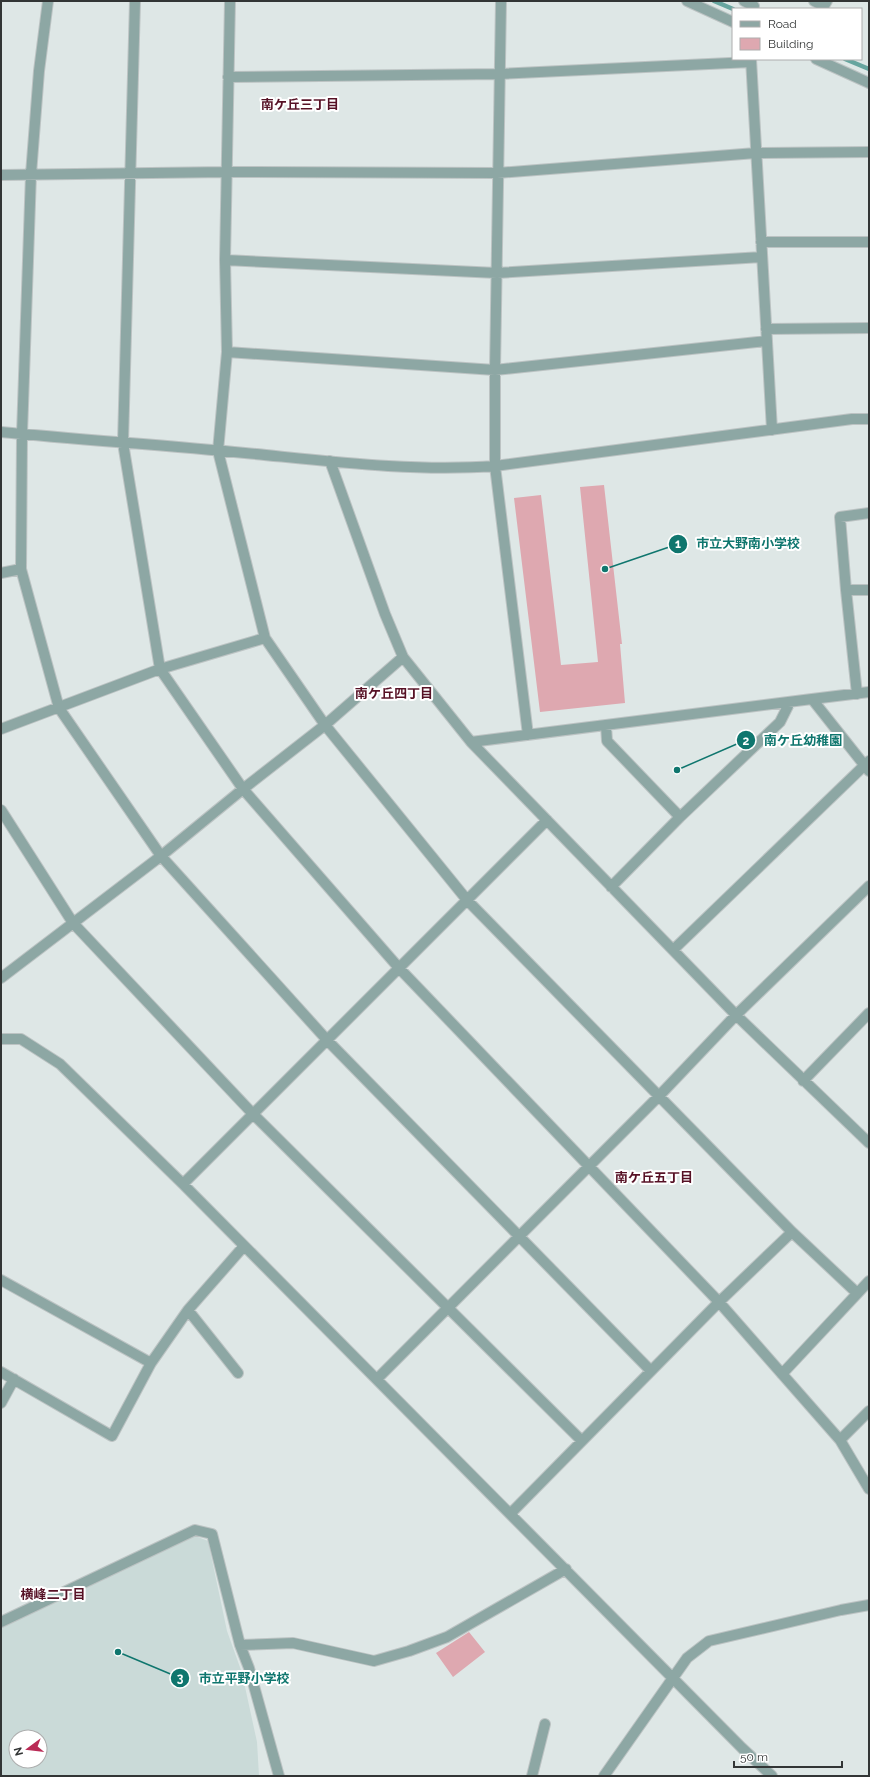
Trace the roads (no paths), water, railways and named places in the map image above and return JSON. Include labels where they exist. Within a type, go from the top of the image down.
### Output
[{"type":"street","points":[[48,1],[39,71],[31,174],[22,434],[21,569],[59,708],[162,856],[327,1040],[651,1371]]},
{"type":"street","points":[[135,1],[123,443],[160,670],[243,789],[399,968],[590,1165],[720,1302],[840,1440],[869,1489]]},
{"type":"street","points":[[230,1],[226,172],[227,352],[218,451],[265,638],[325,725],[467,900],[792,1232],[857,1293]]},
{"type":"street","points":[[501,1],[494,370],[495,466],[528,735]]},
{"type":"street","points":[[687,1],[732,22]]},
{"type":"street","points":[[744,1],[754,5]]},
{"type":"street","points":[[814,1],[824,6],[827,1]]},
{"type":"street","points":[[818,60],[869,83]]},
{"type":"street","points":[[228,77],[499,74],[751,61],[772,430]]},
{"type":"street","points":[[1,175],[226,172],[497,173],[756,153],[869,152]]},
{"type":"street","points":[[761,242],[869,242]]},
{"type":"street","points":[[226,260],[497,273],[762,257]]},
{"type":"street","points":[[766,329],[869,328]]},
{"type":"street","points":[[227,352],[494,370],[767,341]]},
{"type":"street","points":[[1,432],[330,461],[419,468],[455,469],[495,466],[852,419],[869,419]]},
{"type":"street","points":[[330,461],[385,614],[403,658],[471,742],[736,1015],[869,1143]]},
{"type":"street","points":[[857,694],[840,517],[869,513]]},
{"type":"street","points":[[1,573],[21,569]]},
{"type":"street","points":[[846,590],[869,590]]},
{"type":"street","points":[[1,729],[160,670],[265,638]]},
{"type":"street","points":[[1,978],[162,856],[243,789],[325,725],[403,658]]},
{"type":"street","points":[[471,742],[869,692]]},
{"type":"street","points":[[673,950],[868,766],[812,699]]},
{"type":"street","points":[[611,887],[680,817],[780,722],[790,702]]},
{"type":"street","points":[[606,725],[607,741],[680,817]]},
{"type":"street","points":[[1,810],[73,923],[253,1114],[582,1441]]},
{"type":"street","points":[[183,1184],[547,820]]},
{"type":"street","points":[[377,1379],[659,1096],[736,1015],[869,886]]},
{"type":"street","points":[[803,1081],[869,1012]]},
{"type":"street","points":[[1,1039],[21,1039],[60,1064],[183,1184],[742,1748],[772,1776]]},
{"type":"street","points":[[510,1514],[720,1302],[792,1232]]},
{"type":"street","points":[[1,1372],[112,1436],[150,1363],[188,1310],[244,1246]]},
{"type":"street","points":[[1,1280],[150,1363]]},
{"type":"street","points":[[782,1374],[869,1281]]},
{"type":"street","points":[[188,1310],[238,1373]]},
{"type":"street","points":[[1,1403],[14,1379]]},
{"type":"street","points":[[840,1440],[869,1411]]},
{"type":"street","points":[[1,1622],[195,1530],[212,1534],[240,1645],[249,1668],[279,1776]]},
{"type":"street","points":[[240,1645],[293,1643],[374,1661],[409,1651],[447,1637],[566,1569]]},
{"type":"street","points":[[604,1776],[687,1658],[709,1641],[841,1610],[869,1605]]},
{"type":"street","points":[[532,1776],[545,1724]]},
{"type":"waterway","points":[[714,1],[732,9]]},
{"type":"waterway","points":[[847,60],[869,69]]},
{"type":"place","name":"市立大野南小学校","points":[[605,569]]},
{"type":"place","name":"南ケ丘幼稚園","points":[[677,770]]},
{"type":"place","name":"市立平野小学校","points":[[118,1652]]},
{"type":"district","name":"南ケ丘三丁目","points":[[300,104]]},
{"type":"district","name":"南ケ丘四丁目","points":[[394,693]]},
{"type":"district","name":"南ケ丘五丁目","points":[[654,1177]]},
{"type":"district","name":"横峰二丁目","points":[[53,1594]]}]
